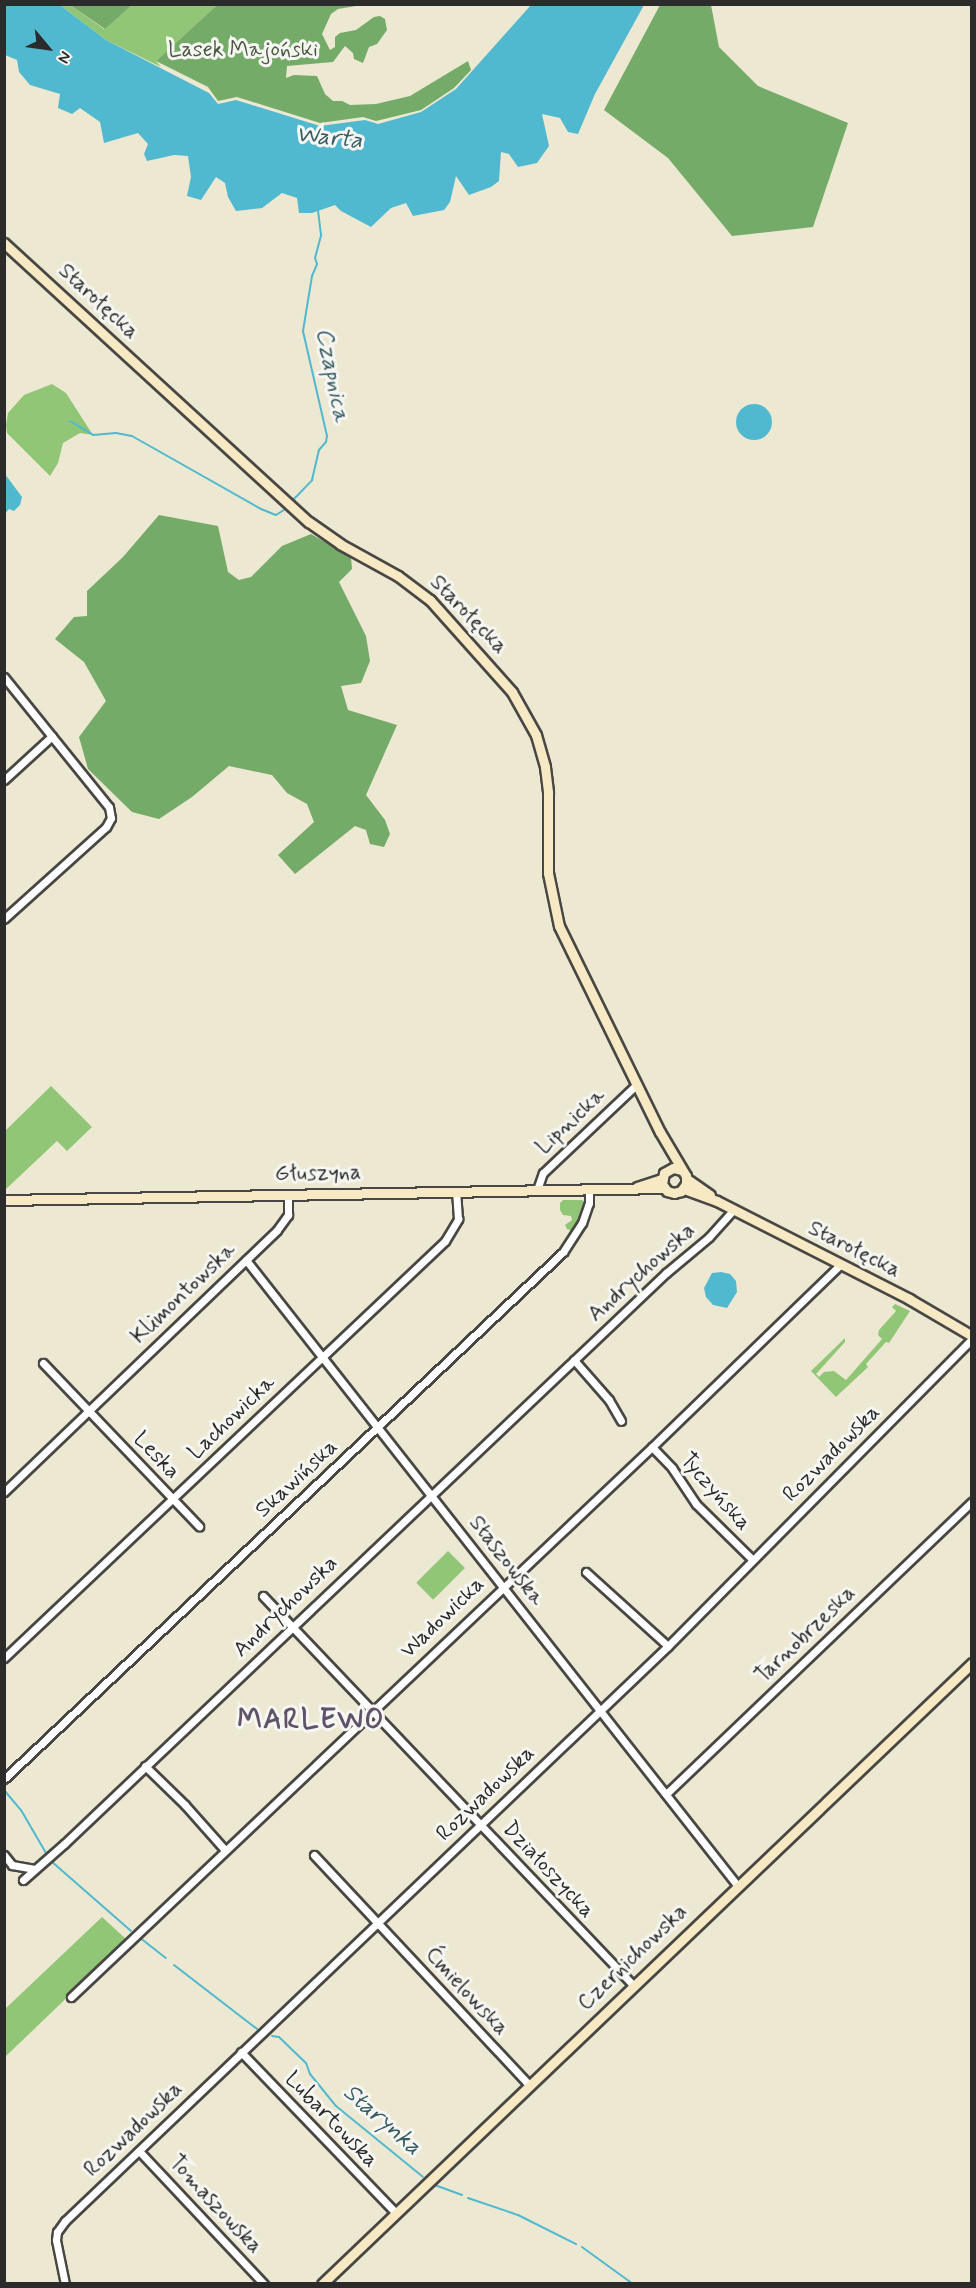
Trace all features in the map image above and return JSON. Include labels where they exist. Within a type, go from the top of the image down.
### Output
[{"type":"street","name":"Starołęcka","points":[[4,243],[309,522],[339,544],[398,576],[430,600],[512,692],[533,730],[545,767],[549,804],[548,873],[559,926],[681,1170],[685,1184],[934,1313],[972,1338]]},
{"type":"street","points":[[4,677],[108,807],[111,818],[106,827],[4,919]]},
{"type":"street","points":[[4,780],[52,736]]},
{"type":"street","name":"Lipnicka","points":[[537,1190],[543,1173],[637,1084]]},
{"type":"street","name":"Starołęcka","points":[[660,1132],[670,1169]]},
{"type":"street","points":[[681,1170],[670,1169],[663,1184],[674,1193],[685,1184]]},
{"type":"street","name":"Głuszyna","points":[[4,1200],[632,1189],[663,1184]]},
{"type":"street","name":"Skawińska","points":[[4,1779],[569,1246],[582,1223],[589,1203],[589,1190]]},
{"type":"street","name":"Lachowicka","points":[[4,1658],[453,1232],[458,1219],[456,1192]]},
{"type":"street","name":"Klimontowska","points":[[4,1492],[285,1220],[289,1208],[288,1194]]},
{"type":"street","name":"Andrychowska","points":[[22,1880],[666,1273],[709,1237],[733,1210]]},
{"type":"street","name":"Staszowska","points":[[246,1260],[737,1885]]},
{"type":"street","name":"Wadowicka","points":[[71,1997],[502,1586],[652,1447],[840,1264]]},
{"type":"street","name":"Rozwadowska","points":[[65,2283],[56,2246],[57,2232],[240,2052],[668,1646],[972,1338]]},
{"type":"street","points":[[574,1360],[609,1400],[621,1421]]},
{"type":"street","points":[[43,1364],[88,1410]]},
{"type":"street","name":"Leska","points":[[88,1410],[199,1526]]},
{"type":"street","name":"Tyczyńska","points":[[652,1447],[672,1468],[696,1504],[752,1559]]},
{"type":"street","name":"Tarnobrzeska","points":[[666,1794],[972,1502]]},
{"type":"street","points":[[586,1572],[668,1646]]},
{"type":"street","name":"Działoszycka","points":[[263,1596],[633,1985]]},
{"type":"street","name":"Czernichowska","points":[[322,2283],[972,1663]]},
{"type":"street","points":[[145,1766],[185,1805],[225,1850]]},
{"type":"street","points":[[4,1855],[12,1865],[35,1869]]},
{"type":"street","name":"Ćmielowska","points":[[314,1855],[529,2085]]},
{"type":"street","name":"Lubartowska","points":[[240,2052],[396,2213]]},
{"type":"street","name":"Tomaszowska","points":[[139,2151],[264,2283]]},
{"type":"green space","points":[[60,5],[70,5],[104,29],[132,5],[217,5],[156,61],[161,67],[106,40]]},
{"type":"green space","name":"Lasek Majoński","points":[[70,5],[132,5],[105,29]]},
{"type":"green space","name":"Lasek Majoński","points":[[217,5],[362,5],[338,9],[331,14],[322,34],[330,50],[335,47],[335,37],[340,33],[356,30],[374,17],[380,16],[385,19],[387,30],[377,44],[369,47],[363,63],[354,59],[353,53],[345,46],[333,62],[287,66],[286,78],[294,75],[317,76],[325,94],[333,101],[342,101],[350,105],[376,104],[410,96],[468,61],[471,70],[454,88],[421,110],[376,121],[363,117],[320,123],[237,97],[218,101],[208,87],[156,61]]},
{"type":"green space","points":[[660,5],[711,5],[719,47],[758,86],[848,123],[813,227],[732,236],[668,158],[604,110]]},
{"type":"green space","points":[[52,384],[66,393],[93,435],[80,433],[63,443],[58,463],[50,476],[7,433],[6,425],[8,413],[24,395]]},
{"type":"green space","points":[[159,515],[218,526],[228,572],[239,580],[251,577],[282,546],[311,534],[351,557],[352,569],[339,582],[366,636],[370,661],[361,683],[341,686],[348,710],[397,725],[366,795],[385,820],[390,834],[384,847],[370,844],[366,830],[355,826],[295,874],[278,855],[314,822],[307,804],[287,793],[272,775],[229,766],[192,797],[159,819],[132,812],[88,769],[79,737],[106,701],[84,662],[55,639],[74,617],[87,616],[87,591],[123,557]]},
{"type":"green space","points":[[51,1086],[92,1127],[67,1151],[57,1141],[5,1190],[5,1131]]},
{"type":"green space","points":[[563,1200],[582,1200],[586,1203],[578,1227],[573,1231],[567,1229],[565,1225],[572,1220],[571,1216],[563,1215],[560,1210],[560,1203]]},
{"type":"green space","points":[[895,1304],[910,1311],[889,1343],[886,1342],[866,1364],[868,1367],[836,1397],[811,1371],[845,1338],[845,1342],[816,1374],[819,1377],[824,1372],[834,1371],[846,1380],[882,1339],[878,1335],[879,1330],[896,1311],[892,1307]]},
{"type":"green space","points":[[448,1551],[465,1568],[433,1600],[416,1583]]},
{"type":"green space","points":[[102,1917],[127,1940],[5,2057],[5,2009]]},
{"type":"water","name":"Warta","points":[[5,4],[60,5],[106,40],[209,93],[218,104],[236,100],[320,126],[365,120],[378,124],[421,112],[456,89],[531,5],[644,5],[595,94],[578,134],[568,132],[560,118],[542,114],[549,146],[537,163],[518,167],[509,154],[501,152],[499,181],[491,187],[469,195],[456,176],[450,202],[444,210],[413,216],[406,203],[391,208],[371,227],[341,211],[335,205],[312,213],[299,213],[297,198],[282,193],[262,208],[236,211],[228,197],[225,183],[216,177],[201,200],[187,196],[191,177],[188,156],[174,155],[147,161],[144,154],[148,144],[138,133],[104,143],[100,122],[80,108],[72,114],[58,108],[60,94],[30,85],[19,72],[17,60],[5,55]]},
{"type":"water","points":[[754,404],[767,409],[772,422],[767,435],[754,440],[741,435],[736,422],[741,409]]},
{"type":"water","points":[[5,474],[22,497],[20,505],[14,511],[9,509],[5,514]]},
{"type":"water","points":[[712,1273],[730,1274],[736,1281],[737,1292],[727,1308],[713,1305],[706,1297],[704,1288]]},
{"type":"waterway","name":"Czapnica","points":[[293,500],[312,480],[319,450],[326,442],[327,436],[303,331],[321,235],[318,211]]},
{"type":"waterway","name":"Czapnica","points":[[70,421],[93,435],[116,433],[132,436],[261,509],[276,515],[284,510]]},
{"type":"waterway","name":"Starynka","points":[[4,1790],[21,1810],[46,1853]]},
{"type":"waterway","name":"Starynka","points":[[51,1861],[131,1931]]},
{"type":"waterway","name":"Starynka","points":[[139,1937],[166,1958]]},
{"type":"waterway","name":"Starynka","points":[[174,1965],[257,2029]]},
{"type":"waterway","name":"Starynka","points":[[272,2036],[279,2037],[306,2063],[310,2074],[336,2106],[423,2177]]},
{"type":"waterway","name":"Starynka","points":[[432,2184],[462,2195]]},
{"type":"waterway","name":"Starynka","points":[[468,2198],[518,2215],[576,2244]]},
{"type":"waterway","name":"Starynka","points":[[582,2247],[633,2284]]},
{"type":"district","name":"MARLEWO","points":[[311,1721]]}]
